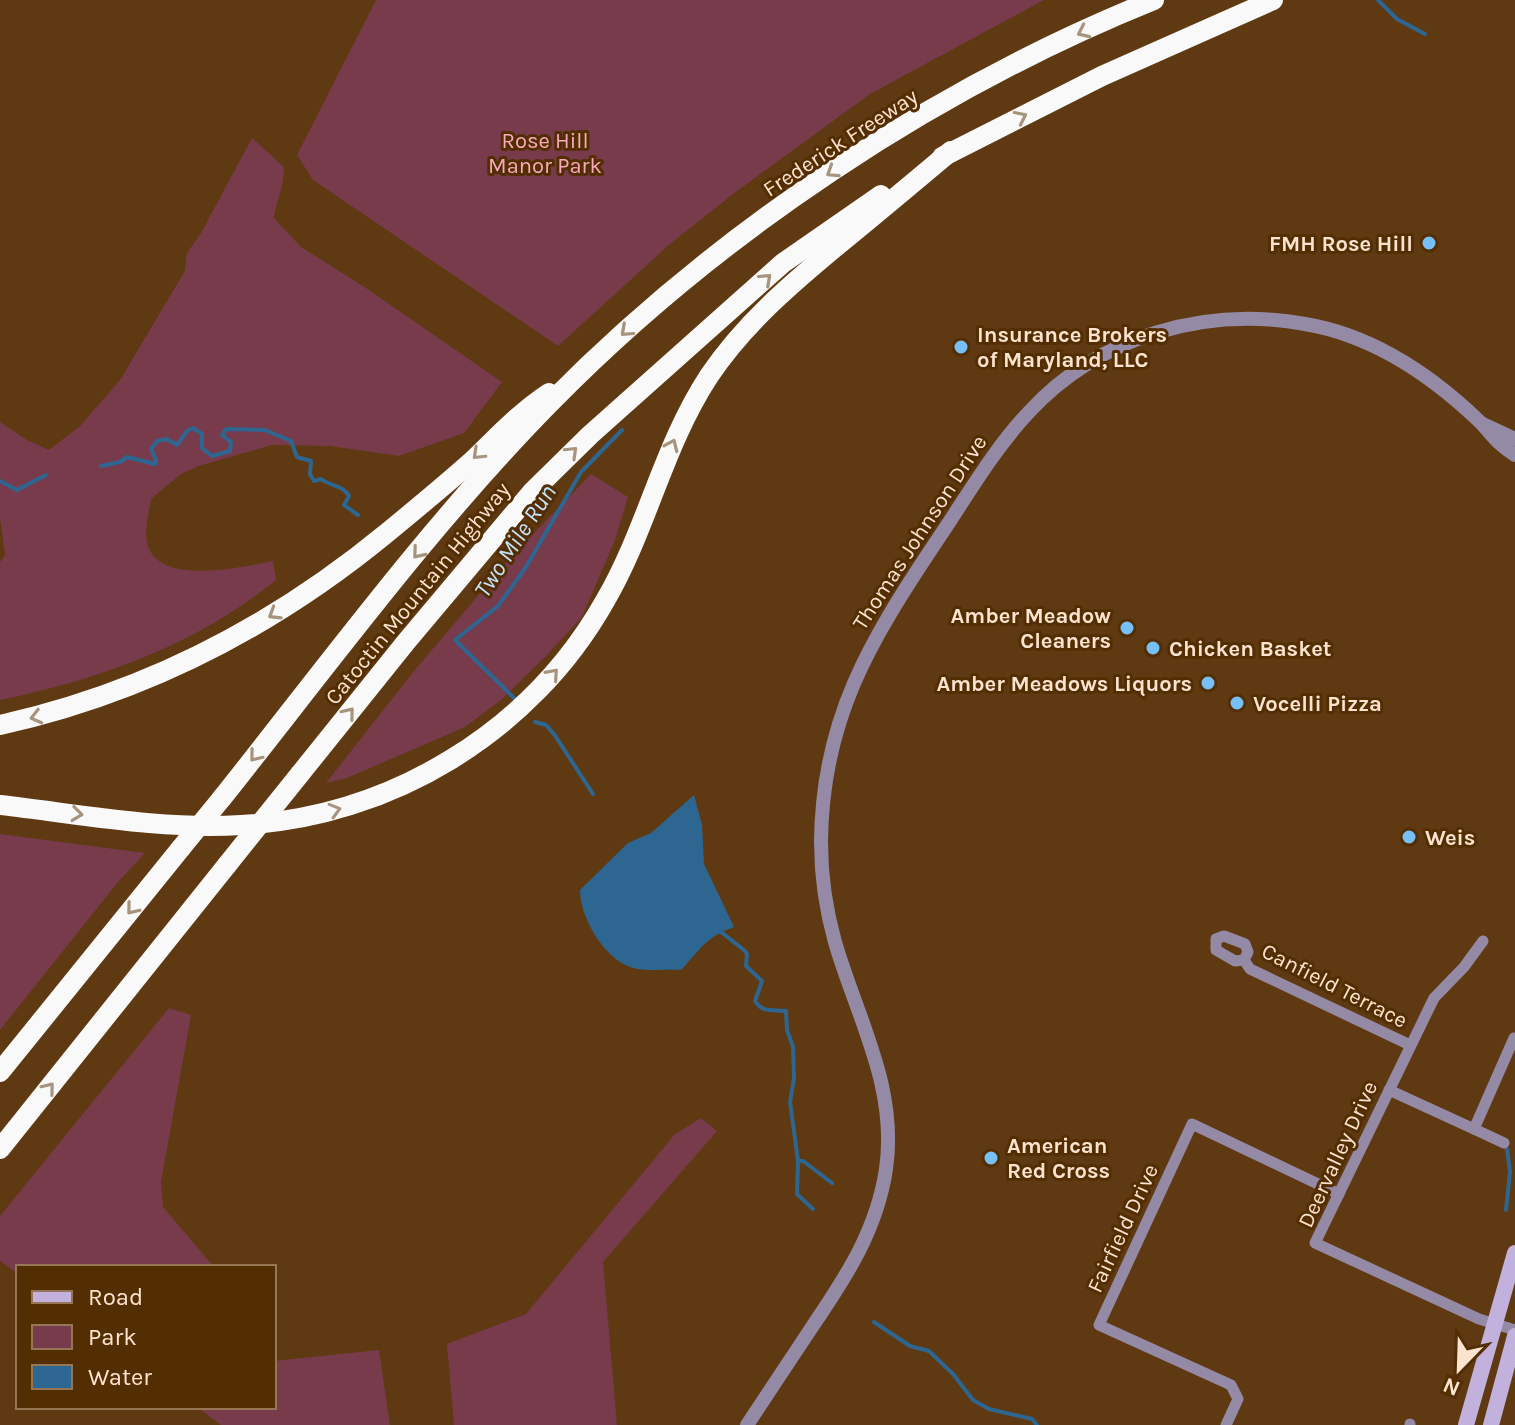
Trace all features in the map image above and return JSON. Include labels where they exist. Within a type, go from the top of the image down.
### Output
[{"type":"highway","name":"Frederick Freeway","points":[[582,371],[681,283],[740,238],[886,137],[1015,65],[1154,0]]},
{"type":"highway","points":[[0,805],[174,824],[238,826],[275,823],[338,809],[429,773],[484,738],[555,672],[603,605],[629,557],[678,432],[710,375],[730,348],[777,297],[951,151],[1102,76],[1273,0]]},
{"type":"highway","name":"Catoctin Mountain Highway","points":[[0,1149],[483,548],[532,492],[590,435],[783,263],[868,203],[951,151]]},
{"type":"highway","points":[[0,725],[76,706],[134,686],[194,659],[273,614],[353,560],[472,461],[524,409],[582,371]]},
{"type":"highway","name":"Catoctin Mountain Highway","points":[[0,1072],[442,524],[582,371]]},
{"type":"main road","points":[[1466,1425],[1515,1253]]},
{"type":"main road","points":[[1491,1425],[1515,1336]]},
{"type":"street","name":"Thomas Johnson Drive","points":[[747,1425],[854,1262],[875,1214],[887,1162],[888,1122],[880,1072],[834,940],[825,890],[822,817],[834,740],[849,691],[880,629],[1006,440],[1046,395],[1104,354],[1168,328],[1242,318],[1308,324],[1371,345],[1420,374],[1481,423],[1497,443],[1515,455]]},
{"type":"street","name":"Thomas Johnson Drive","points":[[1481,423],[1515,439]]},
{"type":"street","name":"Deervalley Drive","points":[[1483,941],[1464,967],[1434,998],[1315,1243],[1495,1325],[1515,1330]]},
{"type":"street","name":"Canfield Terrace","points":[[1244,960],[1250,969],[1410,1045]]},
{"type":"street","points":[[1474,1129],[1514,1038]]},
{"type":"street","points":[[1389,1090],[1504,1143]]},
{"type":"street","name":"Fairfield Drive","points":[[1226,1425],[1238,1399],[1231,1385],[1099,1325],[1192,1124],[1339,1194]]},
{"type":"green space","name":"Rose Hill Manor Park","points":[[376,0],[1044,0],[870,94],[670,244],[558,346],[313,180],[297,155]]},
{"type":"green space","points":[[252,138],[284,167],[274,218],[301,247],[502,382],[464,433],[399,456],[330,446],[272,445],[181,474],[151,499],[146,538],[154,557],[183,570],[202,571],[273,561],[276,580],[213,623],[146,656],[74,682],[0,700],[0,562],[5,555],[0,518],[0,422],[49,450],[80,426],[120,380],[185,271],[187,253]]},
{"type":"green space","points":[[591,474],[628,497],[615,540],[582,617],[501,700],[465,727],[347,778],[326,783],[414,671],[510,558]]},
{"type":"green space","points":[[0,834],[145,853],[118,882],[0,1030]]},
{"type":"green space","points":[[169,1008],[191,1015],[161,1182],[163,1207],[212,1265],[16,1265],[16,1273],[0,1261],[0,1216]]},
{"type":"green space","points":[[701,1118],[717,1131],[603,1262],[617,1425],[454,1425],[447,1344],[526,1314],[675,1134]]},
{"type":"green space","points":[[379,1350],[390,1425],[221,1425],[200,1409],[276,1409],[276,1361]]},
{"type":"water","points":[[694,795],[702,825],[704,864],[734,927],[710,940],[681,970],[630,967],[611,955],[595,935],[584,912],[580,890],[628,843],[651,833]]},
{"type":"waterway","points":[[1378,0],[1397,19],[1425,34]]},
{"type":"waterway","name":"Two Mile Run","points":[[101,466],[120,462],[127,457],[155,464],[151,449],[157,441],[167,439],[177,445],[193,428],[202,434],[202,448],[212,456],[230,451],[231,442],[222,435],[226,429],[265,430],[291,441],[297,457],[311,461],[310,474],[314,481],[321,479],[343,490],[349,496],[344,505],[358,515]]},
{"type":"waterway","name":"Two Mile Run","points":[[514,698],[455,640],[498,606],[526,567],[581,472],[622,430]]},
{"type":"waterway","name":"Two Mile Run","points":[[0,481],[17,490],[46,475]]},
{"type":"waterway","name":"Two Mile Run","points":[[535,722],[546,725],[554,734],[593,794]]},
{"type":"waterway","points":[[721,932],[744,950],[747,954],[746,966],[762,981],[755,1001],[758,1005],[765,1009],[786,1011],[787,1030],[793,1047],[794,1078],[790,1102],[798,1161],[797,1194],[813,1209]]},
{"type":"waterway","points":[[1506,1210],[1510,1172],[1507,1149]]},
{"type":"waterway","points":[[798,1161],[803,1161],[832,1183]]},
{"type":"waterway","points":[[874,1322],[910,1346],[929,1351],[953,1374],[973,1400],[989,1409],[1032,1419],[1037,1425]]},
{"type":"place","name":"FMH Rose Hill","points":[[1429,243]]},
{"type":"place","name":"Insurance Brokers of Maryland, LLC","points":[[961,347]]},
{"type":"place","name":"Amber Meadow Cleaners","points":[[1127,628]]},
{"type":"place","name":"Chicken Basket","points":[[1153,648]]},
{"type":"place","name":"Amber Meadows Liquors","points":[[1208,683]]},
{"type":"place","name":"Vocelli Pizza","points":[[1237,703]]},
{"type":"place","name":"Weis","points":[[1409,837]]},
{"type":"place","name":"American Red Cross","points":[[991,1158]]}]
